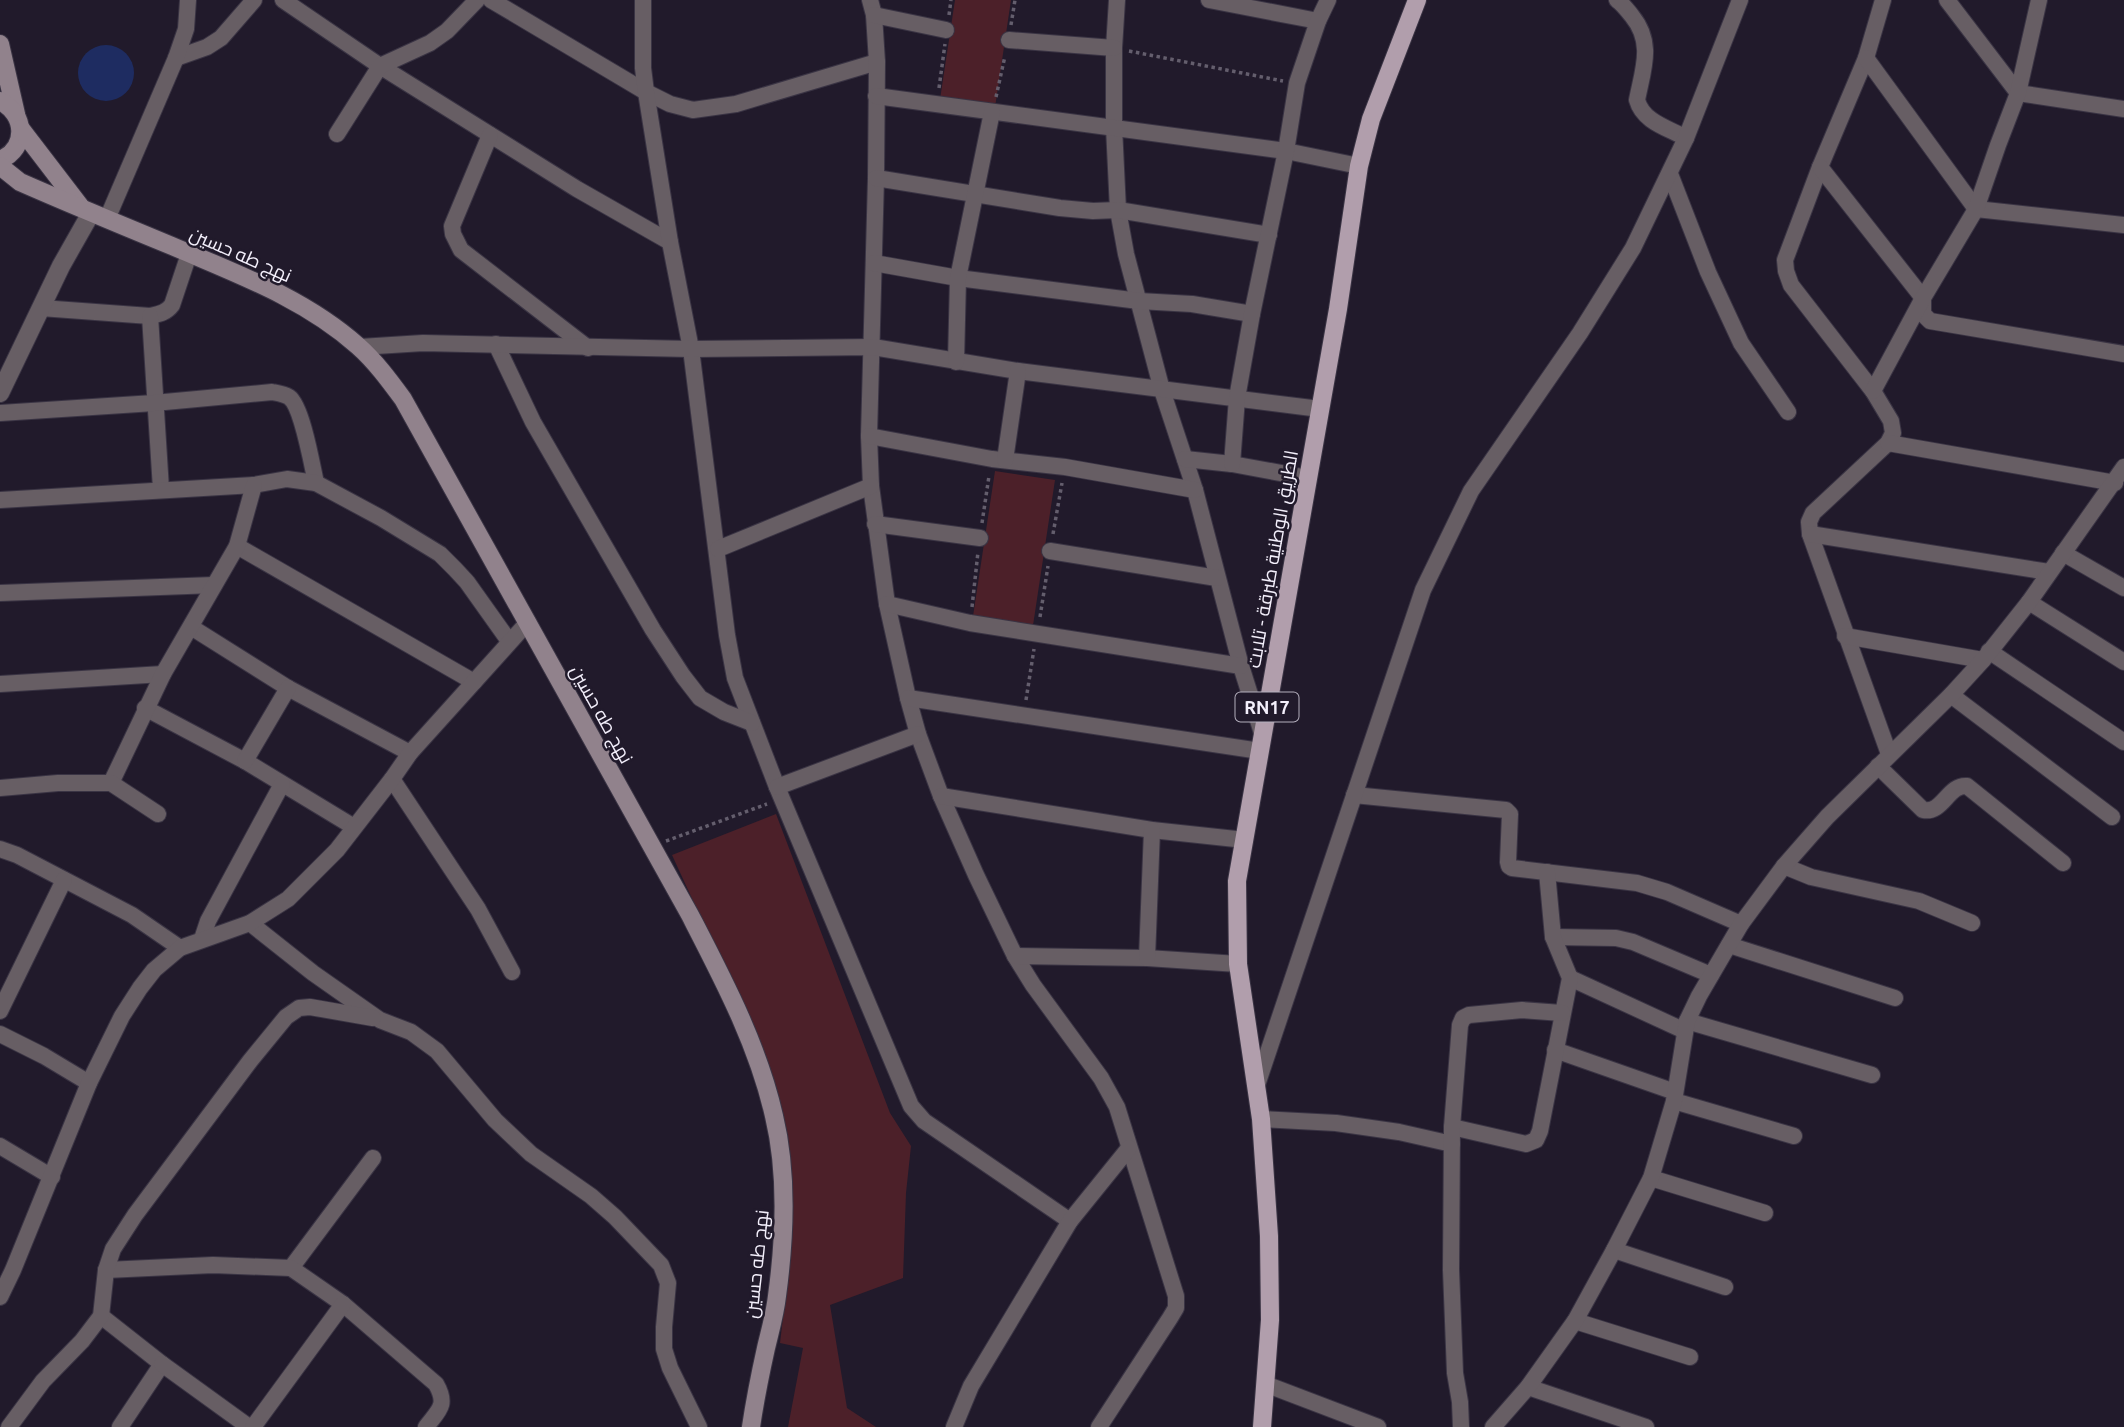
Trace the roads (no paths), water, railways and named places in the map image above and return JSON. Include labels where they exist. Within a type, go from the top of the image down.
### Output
[{"type":"main road","name":"الطريق الوطنية طبرقة - تلابت","points":[[1262,1427],[1270,1320],[1269,1236],[1261,1119],[1238,964],[1237,881],[1338,309],[1359,166],[1375,107],[1417,0]]},
{"type":"main road","points":[[0,44],[19,121],[17,146],[0,160]]},
{"type":"main road","points":[[0,101],[10,106],[19,121]]},
{"type":"main road","name":"نهج طه حسين","points":[[19,121],[93,214]]},
{"type":"main road","name":"نهج طه حسين","points":[[0,166],[20,181],[93,214],[276,290],[331,324],[360,347],[403,399],[690,915],[734,999],[759,1066],[774,1116],[782,1163],[783,1233],[777,1298],[751,1427]]},
{"type":"street","points":[[0,393],[73,242],[93,214],[176,58],[187,29],[188,0]]},
{"type":"street","points":[[176,58],[207,47],[221,38],[254,0]]},
{"type":"street","points":[[283,0],[380,66],[577,189],[670,243]]},
{"type":"street","points":[[337,134],[380,66],[430,43],[447,31],[477,0]]},
{"type":"street","points":[[491,0],[646,92],[670,104],[693,110],[736,104],[877,62]]},
{"type":"street","points":[[643,0],[643,68],[646,92],[670,243],[691,349],[727,635],[735,678],[780,793],[911,1106],[924,1121],[1070,1221]]},
{"type":"street","points":[[908,698],[1261,742],[1195,490],[1162,390],[1126,254],[1118,210],[1114,127],[1117,0]]},
{"type":"street","points":[[1209,0],[1318,21]]},
{"type":"street","points":[[1232,464],[1237,398],[1297,83],[1328,0]]},
{"type":"street","points":[[1617,0],[1637,22],[1647,48],[1637,100],[1642,113],[1686,138]]},
{"type":"street","points":[[1256,1090],[1423,590],[1471,491],[1587,322],[1633,248],[1686,138],[1740,0]]},
{"type":"street","points":[[1883,0],[1866,58],[1820,167],[1785,260],[1791,285],[1873,391],[1891,421],[1893,433],[1888,443],[1813,513],[1809,522],[1810,534],[1846,636],[1883,760],[1923,810],[1937,808],[1958,787],[1967,786],[2063,863]]},
{"type":"street","points":[[1947,0],[2018,93],[2124,109]]},
{"type":"street","points":[[1873,391],[1923,298],[1976,209],[2018,93],[2039,0]]},
{"type":"street","points":[[946,30],[872,7],[877,62],[869,436],[875,524],[887,604],[908,698],[941,796],[1015,956],[1101,1078],[1117,1107],[1176,1296],[1176,1308],[1099,1427]]},
{"type":"street","points":[[1009,40],[1114,48]]},
{"type":"street","points":[[1866,58],[1976,209],[2124,225]]},
{"type":"street","points":[[876,96],[1286,151],[1359,166]]},
{"type":"street","points":[[956,362],[958,278],[992,112]]},
{"type":"street","points":[[490,135],[452,226],[456,244],[588,348]]},
{"type":"street","points":[[1820,167],[1923,298],[1923,314],[1930,321],[2124,354]]},
{"type":"street","points":[[1670,174],[1708,272],[1741,343],[1788,412]]},
{"type":"street","points":[[876,178],[1060,208],[1118,210],[1269,235]]},
{"type":"street","points":[[41,308],[150,316],[167,311],[172,305],[189,254]]},
{"type":"street","points":[[874,263],[958,278],[1139,301],[1192,303],[1252,314]]},
{"type":"street","points":[[150,316],[161,489]]},
{"type":"street","points":[[360,347],[423,343],[691,349],[873,347],[1018,372],[1320,409]]},
{"type":"street","points":[[496,344],[533,422],[653,630],[683,676],[700,698],[724,712],[752,723]]},
{"type":"street","points":[[1005,460],[1018,372]]},
{"type":"street","points":[[0,413],[272,392],[288,396],[294,402],[316,483]]},
{"type":"street","points":[[869,436],[992,459],[1065,467],[1195,490]]},
{"type":"street","points":[[1888,443],[2115,482]]},
{"type":"street","points":[[1185,459],[1232,464],[1308,478]]},
{"type":"street","points":[[1493,1427],[1528,1387],[1575,1321],[1651,1178],[1674,1096],[1686,1026],[1711,975],[1741,924],[1784,866],[1827,817],[1951,695],[1986,655],[2029,602],[2124,467]]},
{"type":"street","points":[[0,500],[254,485],[287,480],[316,483],[382,518],[440,554],[467,582],[509,642]]},
{"type":"street","points":[[111,783],[163,674],[237,546],[254,485]]},
{"type":"street","points":[[718,549],[871,486]]},
{"type":"street","points":[[875,524],[980,538]]},
{"type":"street","points":[[1810,534],[2049,572]]},
{"type":"street","points":[[237,546],[474,682]]},
{"type":"street","points":[[1051,551],[1217,578]]},
{"type":"street","points":[[2063,553],[2124,588]]},
{"type":"street","points":[[0,593],[214,585]]},
{"type":"street","points":[[2029,602],[2124,662]]},
{"type":"street","points":[[887,604],[970,623],[1241,666]]},
{"type":"street","points":[[0,1297],[89,1083],[122,1016],[154,970],[180,948],[250,923],[288,900],[337,850],[410,753],[528,622]]},
{"type":"street","points":[[191,628],[288,688],[410,753]]},
{"type":"street","points":[[1846,636],[1986,655],[2124,742]]},
{"type":"street","points":[[0,684],[163,674]]},
{"type":"street","points":[[245,761],[288,688]]},
{"type":"street","points":[[1951,695],[2112,817]]},
{"type":"street","points":[[145,708],[245,761],[354,827]]},
{"type":"street","points":[[780,793],[918,734]]},
{"type":"street","points":[[392,779],[478,909],[512,972]]},
{"type":"street","points":[[0,788],[58,783],[111,783],[158,814]]},
{"type":"street","points":[[202,939],[208,921],[282,784]]},
{"type":"street","points":[[1354,795],[1506,810],[1510,814],[1509,866],[1512,868],[1637,883],[1667,892],[1741,924]]},
{"type":"street","points":[[941,796],[1152,830],[1245,840]]},
{"type":"street","points":[[1147,958],[1152,830]]},
{"type":"street","points":[[0,849],[17,855],[132,915],[180,948]]},
{"type":"street","points":[[1784,866],[1811,877],[1919,901],[1972,923]]},
{"type":"street","points":[[1452,1127],[1526,1144],[1536,1140],[1540,1131],[1570,978],[1553,937],[1547,872]]},
{"type":"street","points":[[0,1011],[64,880]]},
{"type":"street","points":[[250,923],[313,973],[380,1020]]},
{"type":"street","points":[[1553,937],[1616,938],[1633,942],[1711,975]]},
{"type":"street","points":[[1729,945],[1895,998]]},
{"type":"street","points":[[1015,956],[1147,958],[1238,964]]},
{"type":"street","points":[[1570,978],[1686,1026],[1872,1075]]},
{"type":"street","points":[[9,1427],[43,1381],[82,1341],[101,1316],[106,1270],[113,1249],[135,1214],[286,1017],[299,1008],[310,1007],[380,1020],[411,1032],[437,1051],[495,1120],[531,1154],[615,1217],[661,1265],[668,1283],[664,1349],[670,1368],[699,1427]]},
{"type":"street","points":[[1461,1427],[1455,1373],[1451,1270],[1452,1127],[1460,1025],[1463,1018],[1469,1015],[1522,1010],[1562,1013]]},
{"type":"street","points":[[2,1041],[44,1056],[89,1083]]},
{"type":"street","points":[[1555,1050],[1674,1096],[1794,1136]]},
{"type":"street","points":[[1261,1119],[1336,1122],[1452,1144]]},
{"type":"street","points":[[0,1146],[51,1177]]},
{"type":"street","points":[[954,1427],[971,1387],[1070,1221],[1129,1148]]},
{"type":"street","points":[[291,1268],[373,1158]]},
{"type":"street","points":[[1651,1178],[1765,1213]]},
{"type":"street","points":[[1614,1250],[1726,1287]]},
{"type":"street","points":[[106,1270],[213,1265],[291,1268],[343,1304],[436,1384],[443,1395],[442,1405],[426,1427]]},
{"type":"street","points":[[101,1316],[162,1364],[251,1427],[343,1304]]},
{"type":"street","points":[[1575,1321],[1690,1357]]},
{"type":"street","points":[[120,1427],[162,1364]]},
{"type":"street","points":[[1265,1384],[1378,1427]]},
{"type":"street","points":[[1528,1387],[1646,1427]]}]
